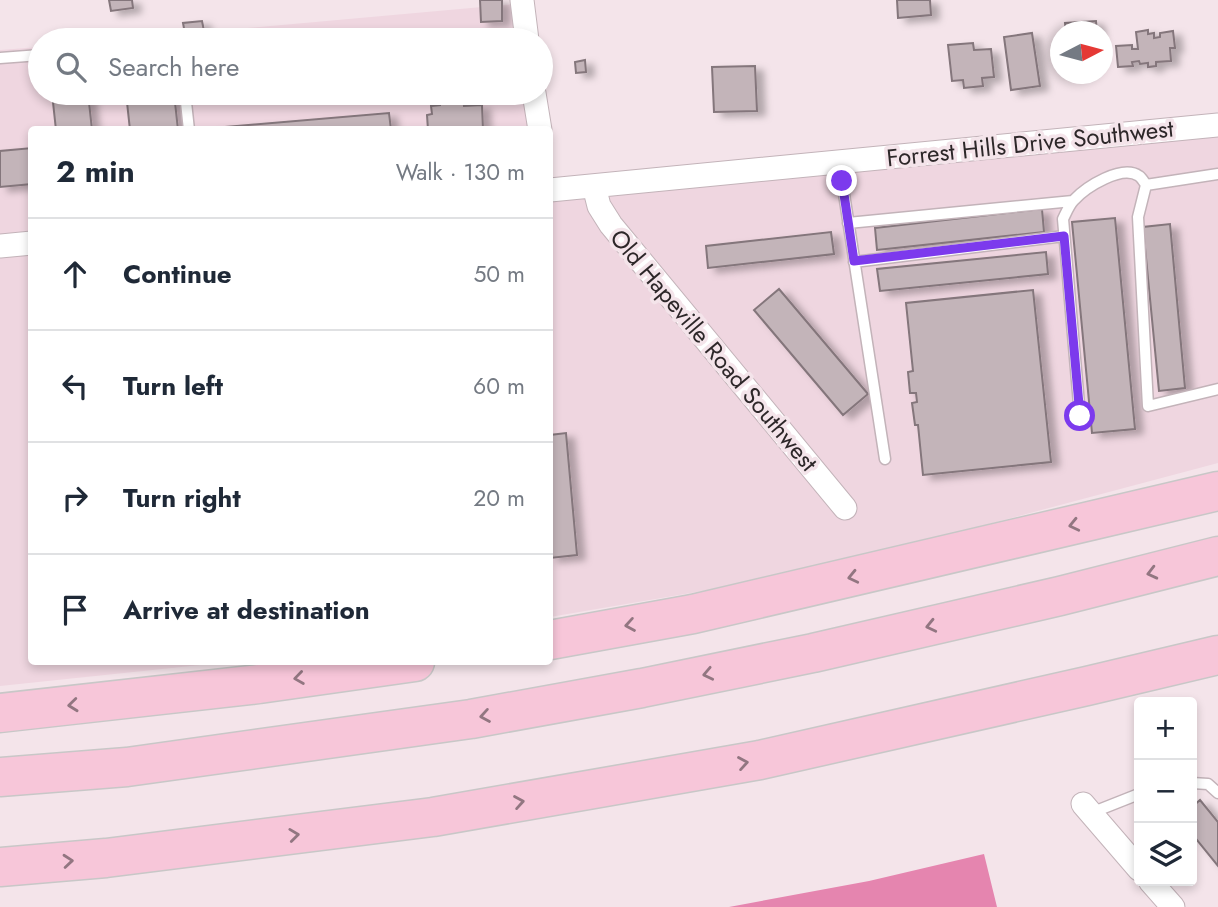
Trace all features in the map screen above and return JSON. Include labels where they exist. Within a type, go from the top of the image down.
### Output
[{"type":"highway","points":[[1165,504],[1218,483]]},
{"type":"highway","points":[[553,639],[693,614],[1218,491]]},
{"type":"highway","points":[[0,777],[127,767],[471,719],[642,688],[813,653],[1218,556]]},
{"type":"highway","points":[[0,867],[106,858],[447,815],[760,760],[1218,655]]},
{"type":"highway","points":[[0,713],[259,684],[394,665]]},
{"type":"street","points":[[522,0],[526,28]]},
{"type":"street","points":[[536,105],[539,126]]},
{"type":"street","name":"Forrest Hills Drive Southwest","points":[[553,190],[1218,125]]},
{"type":"street","name":"Old Hapeville Road Southwest","points":[[594,186],[599,206],[611,225],[845,508]]},
{"type":"street","points":[[0,246],[28,243]]},
{"type":"street","points":[[1087,809],[1134,863]]},
{"type":"street","points":[[1154,886],[1173,907]]},
{"type":"lane","points":[[0,58],[28,55]]},
{"type":"lane","points":[[186,105],[189,126]]},
{"type":"lane","points":[[843,161],[842,181],[885,459]]},
{"type":"lane","points":[[1080,416],[1063,219],[1073,201],[1090,185],[1116,174],[1138,175],[1146,185]]},
{"type":"lane","points":[[1146,185],[1218,174]]},
{"type":"lane","points":[[1146,185],[1138,217],[1148,406],[1218,389]]},
{"type":"lane","points":[[848,223],[1073,201]]},
{"type":"lane","points":[[854,261],[1064,236]]},
{"type":"lane","points":[[1197,783],[1208,784],[1218,793]]},
{"type":"lane","points":[[1087,809],[1134,795]]},
{"type":"shaded area","points":[[526,3],[529,28],[248,28]]},
{"type":"shaded area","points":[[28,48],[28,105],[536,105],[539,126],[28,126],[28,665],[200,665],[0,686],[0,50]]},
{"type":"shaded area","points":[[1218,120],[1218,463],[797,575],[553,616],[553,183]]},
{"type":"shaded area","points":[[984,854],[997,907],[729,907],[869,881]]},
{"type":"building","points":[[109,0],[132,0],[133,8],[111,11]]},
{"type":"building","points":[[480,0],[502,0],[502,21],[481,22]]},
{"type":"building","points":[[897,0],[930,0],[931,15],[898,18]]},
{"type":"building","points":[[202,21],[203,28],[184,28],[183,23]]},
{"type":"building","points":[[1148,30],[1148,34],[1154,33],[1154,38],[1160,37],[1160,33],[1173,31],[1175,48],[1170,48],[1171,61],[1156,62],[1156,66],[1148,67],[1148,63],[1140,64],[1139,61],[1132,62],[1133,66],[1118,67],[1116,46],[1132,45],[1132,49],[1138,49],[1136,32]]},
{"type":"building","points":[[1032,33],[1040,86],[1011,90],[1004,37]]},
{"type":"building","points":[[973,43],[974,50],[991,49],[994,77],[982,78],[983,86],[964,88],[963,80],[952,81],[948,45]]},
{"type":"building","points":[[585,60],[586,72],[576,73],[575,62]]},
{"type":"building","points":[[755,66],[757,111],[714,112],[712,67]]},
{"type":"building","points":[[53,105],[89,105],[92,126],[56,126]]},
{"type":"building","points":[[127,105],[175,105],[178,126],[130,126]]},
{"type":"building","points":[[482,105],[483,126],[428,126],[427,115],[432,114],[431,106]]},
{"type":"building","points":[[389,113],[391,126],[237,126]]},
{"type":"building","points":[[28,148],[28,184],[0,187],[0,151]]},
{"type":"building","points":[[1042,209],[1044,232],[877,250],[875,228]]},
{"type":"building","points":[[1115,218],[1135,429],[1092,433],[1072,222]]},
{"type":"building","points":[[1170,224],[1185,388],[1159,391],[1143,227]]},
{"type":"building","points":[[831,232],[834,254],[708,268],[706,246]]},
{"type":"building","points":[[1046,252],[1048,274],[880,291],[877,269]]},
{"type":"building","points":[[779,289],[868,394],[843,415],[754,310]]},
{"type":"building","points":[[1033,290],[1051,462],[923,475],[918,425],[915,425],[912,403],[917,402],[916,393],[910,393],[908,372],[913,371],[906,303]]},
{"type":"building","points":[[566,433],[577,555],[553,558],[553,435]]},
{"type":"building","points":[[1200,800],[1218,822],[1218,866],[1197,840],[1197,803]]},
{"type":"route","points":[[842,181],[854,261],[1064,236],[1080,416]]}]
